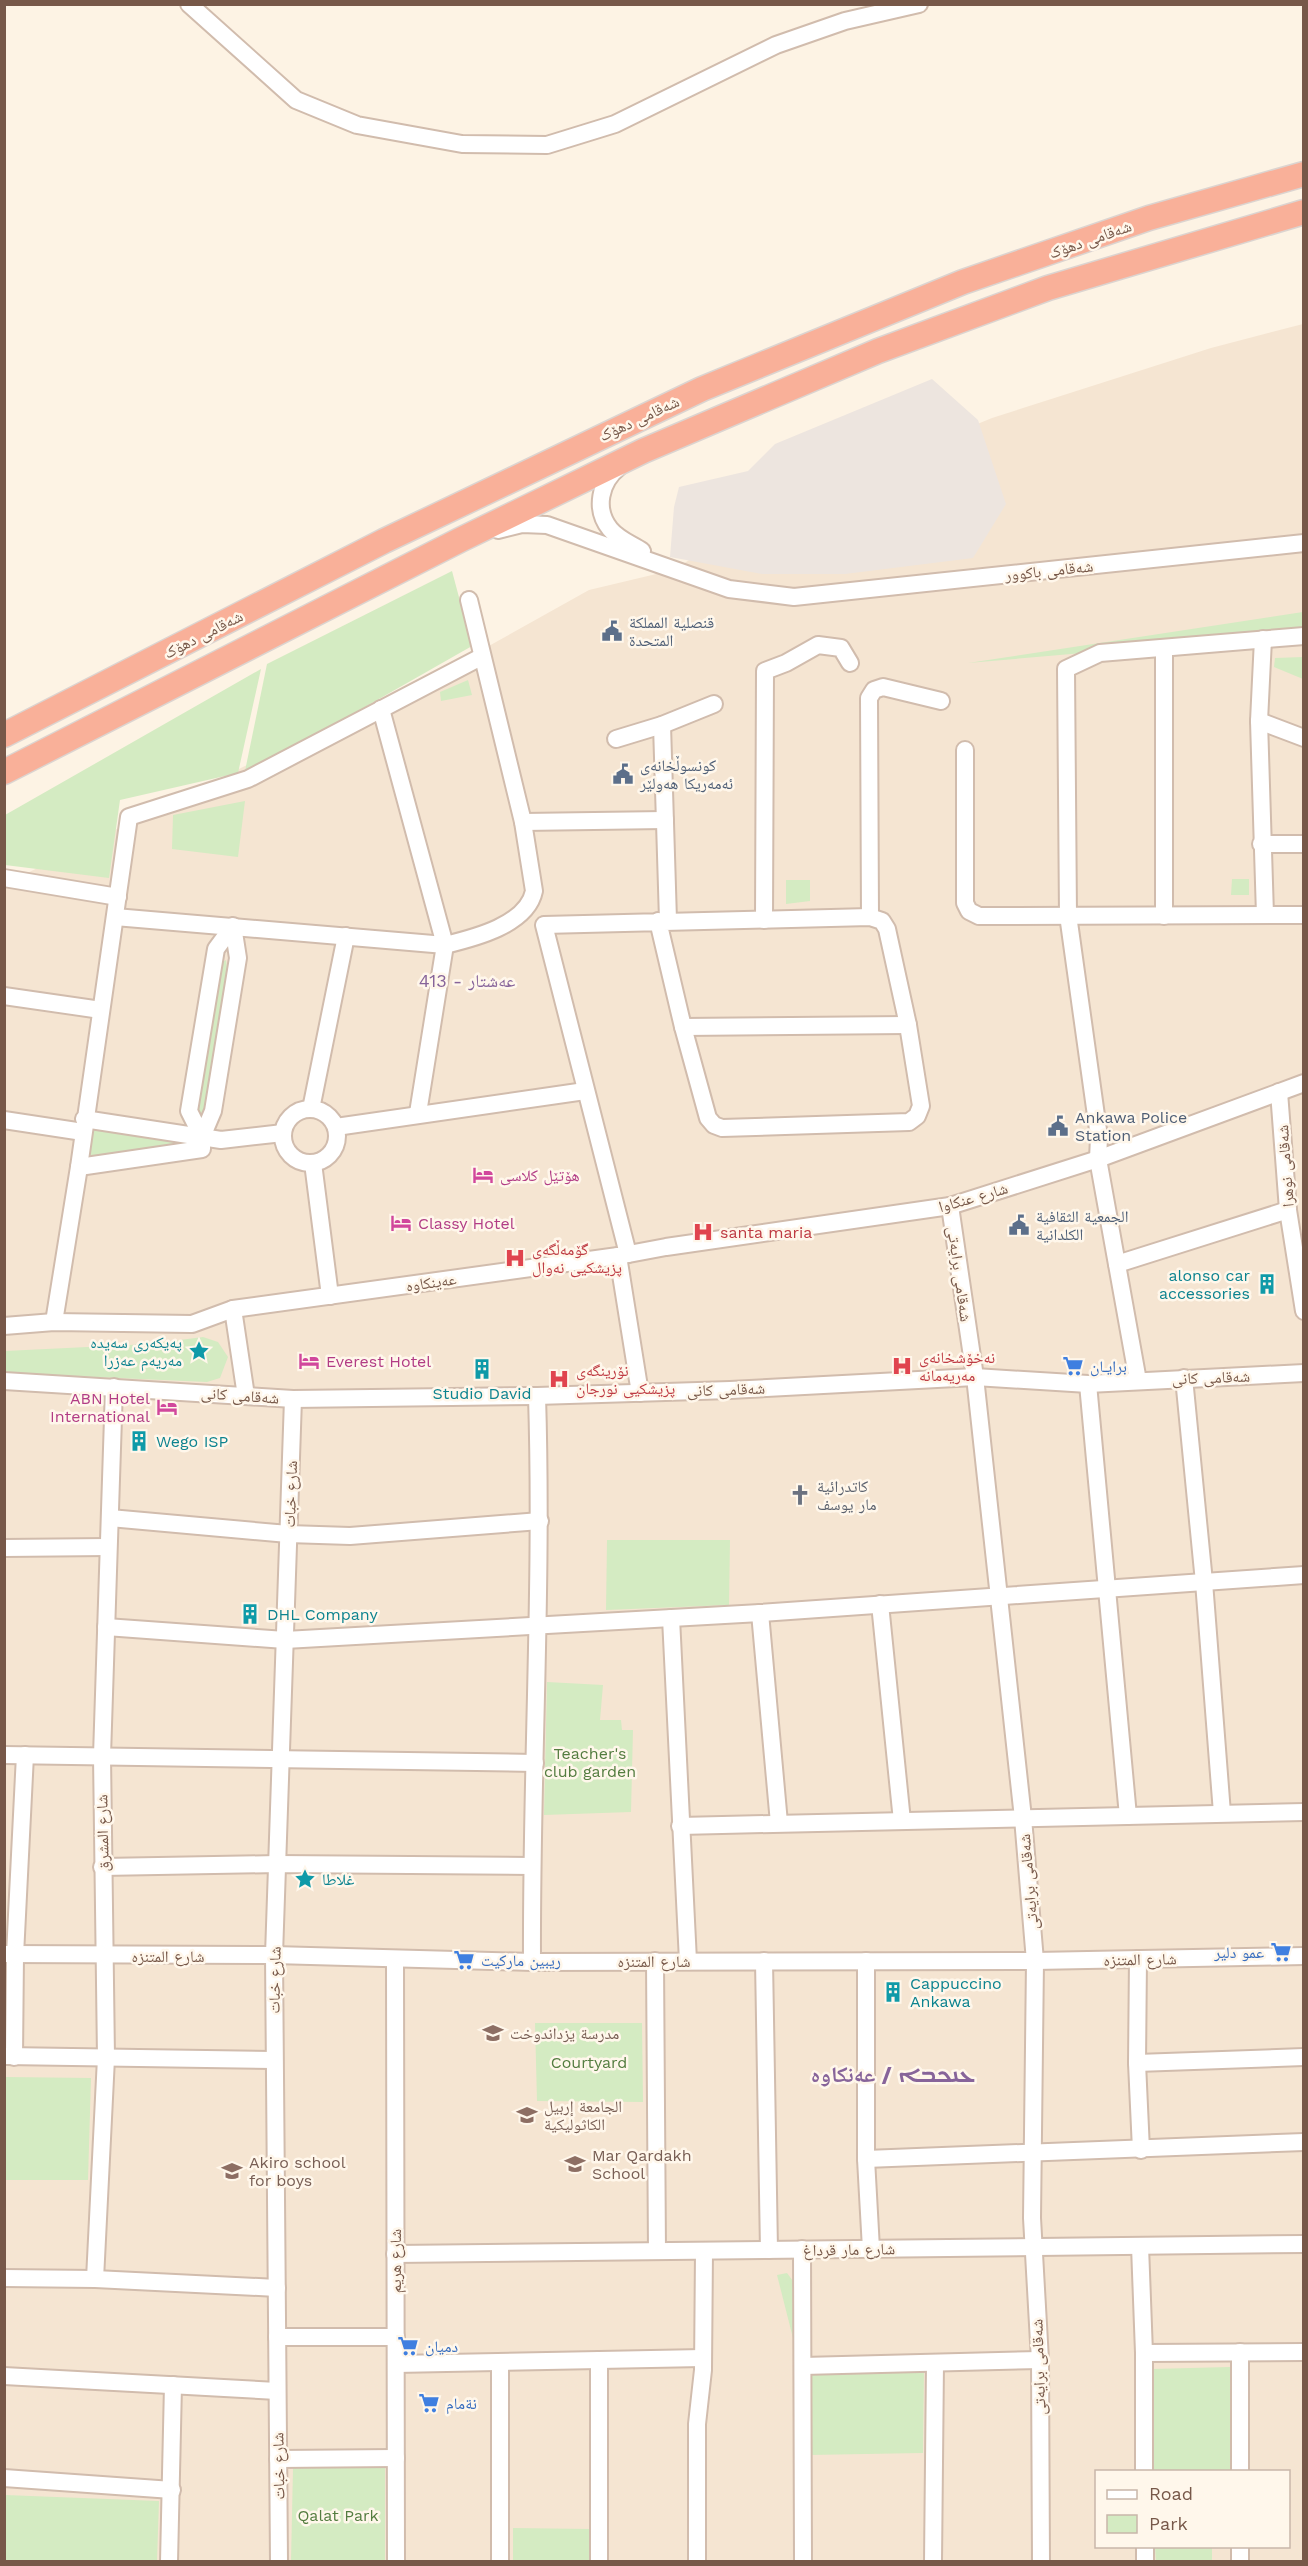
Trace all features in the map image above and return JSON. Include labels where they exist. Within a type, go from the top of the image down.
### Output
[{"type":"highway","name":"شەقامی دهۆک","points":[[4,735],[384,541],[702,389],[963,282],[1149,219],[1304,174]]},
{"type":"highway","name":"شەقامی دهۆک","points":[[4,772],[460,540],[643,451],[878,351],[1037,292],[1191,243],[1304,212]]},
{"type":"street","points":[[189,4],[296,100],[357,125],[462,144],[547,145],[615,124],[776,45],[845,21],[919,4]]},
{"type":"street","points":[[643,451],[617,468],[607,479],[600,498],[602,514],[610,529],[617,535],[673,570]]},
{"type":"street","points":[[460,540],[516,525],[541,524],[560,528],[673,570]]},
{"type":"street","name":"شەقامی باکوور","points":[[673,570],[729,589],[794,597],[1304,543]]},
{"type":"street","points":[[116,916],[445,945],[480,937],[525,911],[532,902],[532,879],[523,822],[469,600]]},
{"type":"street","points":[[1138,1381],[1098,1159],[1099,1137],[1068,915],[1066,669],[1100,653],[1304,636]]},
{"type":"street","points":[[1263,639],[1259,721],[1265,915]]},
{"type":"street","points":[[764,920],[765,671],[786,663],[818,645],[841,648],[850,663]]},
{"type":"street","points":[[1164,648],[1164,916]]},
{"type":"street","points":[[54,1322],[79,1167],[129,817],[248,779],[482,657]]},
{"type":"street","points":[[870,917],[869,698],[874,690],[883,687],[941,701]]},
{"type":"street","points":[[616,739],[662,725],[714,704]]},
{"type":"street","points":[[381,709],[445,945],[418,1113]]},
{"type":"street","points":[[1259,721],[1304,738]]},
{"type":"street","points":[[640,1393],[623,1255],[544,925],[663,920],[870,917],[882,921],[887,929],[908,1025],[921,1106],[917,1116],[909,1122],[722,1128],[714,1125],[708,1118],[683,1027],[663,920],[665,820],[662,725]]},
{"type":"street","points":[[964,750],[965,903],[969,911],[979,915],[1304,915]]},
{"type":"street","points":[[523,822],[665,820]]},
{"type":"street","points":[[1262,844],[1304,843]]},
{"type":"street","points":[[4,878],[118,897]]},
{"type":"street","points":[[202,1137],[189,1111],[216,949],[233,926]]},
{"type":"street","points":[[79,1167],[202,1149],[202,1137],[213,1111],[238,958],[233,926]]},
{"type":"street","points":[[310,1108],[346,936]]},
{"type":"street","points":[[4,996],[101,1010]]},
{"type":"street","points":[[683,1027],[908,1025]]},
{"type":"street","name":"شارع عنكاوا","points":[[623,1255],[950,1206],[1098,1159],[1304,1083]]},
{"type":"street","points":[[336,1127],[418,1113],[585,1091]]},
{"type":"street","name":"شەقامی نوهرا","points":[[1280,1092],[1288,1210],[1304,1311]]},
{"type":"street","points":[[310,1108],[326,1114],[336,1127],[338,1135],[333,1150],[321,1161],[305,1163],[291,1155],[286,1149],[283,1133],[289,1118],[295,1113],[310,1108]]},
{"type":"street","points":[[4,1120],[84,1125],[221,1140],[283,1133]]},
{"type":"street","points":[[313,1163],[330,1296]]},
{"type":"street","name":"شەقامی برایەتی","points":[[950,1206],[975,1377],[1023,1818],[1035,1961],[1032,2153],[1040,2360],[1041,2562]]},
{"type":"street","points":[[1117,1264],[1288,1210]]},
{"type":"street","name":"عەینکاوە","points":[[233,1309],[623,1255]]},
{"type":"street","points":[[4,1326],[54,1322],[192,1324],[233,1309],[246,1396]]},
{"type":"street","name":"شەقامی کانی","points":[[4,1381],[293,1399],[640,1393],[975,1377],[1088,1384],[1304,1373]]},
{"type":"street","points":[[1184,1378],[1204,1582],[1222,1814]]},
{"type":"street","points":[[1088,1384],[1128,1816]]},
{"type":"street","name":"شارع المشرق","points":[[95,2279],[106,2058],[102,1756],[114,1387]]},
{"type":"street","points":[[532,1962],[531,1866],[540,1521],[537,1396]]},
{"type":"street","name":"شارع خبات","points":[[279,2562],[273,2060],[274,1955],[293,1399]]},
{"type":"street","points":[[110,1518],[288,1534],[350,1536],[540,1521]]},
{"type":"street","points":[[4,1548],[108,1547]]},
{"type":"street","points":[[106,1627],[285,1640],[760,1613],[1304,1575]]},
{"type":"street","points":[[880,1604],[902,1821]]},
{"type":"street","points":[[760,1613],[779,1823]]},
{"type":"street","points":[[671,1618],[688,1961]]},
{"type":"street","points":[[4,1755],[535,1763]]},
{"type":"street","points":[[25,1755],[10,1954],[9,2056],[273,2060]]},
{"type":"street","points":[[680,1826],[1304,1812]]},
{"type":"street","points":[[102,1867],[277,1864],[531,1866]]},
{"type":"street","name":"شارع المتنزه","points":[[10,1954],[274,1955],[532,1962],[1035,1961],[1304,1956]]},
{"type":"street","points":[[1138,1959],[1137,2063],[1141,2150]]},
{"type":"street","name":"شارع هريم","points":[[395,1960],[396,2562]]},
{"type":"street","points":[[655,1961],[657,2251]]},
{"type":"street","points":[[764,1961],[769,2250]]},
{"type":"street","points":[[866,1961],[866,2159],[871,2249]]},
{"type":"street","points":[[1137,2063],[1304,2057]]},
{"type":"street","points":[[866,2159],[1304,2142]]},
{"type":"street","name":"شارع مار قرداغ","points":[[396,2254],[1304,2244]]},
{"type":"street","points":[[1140,2246],[1144,2353],[1144,2470]]},
{"type":"street","points":[[802,2250],[803,2562]]},
{"type":"street","points":[[697,2562],[697,2424],[703,2358],[704,2251]]},
{"type":"street","points":[[4,2278],[95,2279],[277,2288]]},
{"type":"street","points":[[277,2337],[396,2337]]},
{"type":"street","points":[[1239,2352],[1240,2470]]},
{"type":"street","points":[[1144,2353],[1304,2352]]},
{"type":"street","points":[[396,2364],[703,2358]]},
{"type":"street","points":[[599,2360],[599,2562]]},
{"type":"street","points":[[803,2366],[1040,2360]]},
{"type":"street","points":[[500,2362],[500,2562]]},
{"type":"street","points":[[933,2562],[934,2363]]},
{"type":"street","points":[[4,2376],[277,2391]]},
{"type":"street","points":[[169,2562],[173,2385]]},
{"type":"street","points":[[278,2459],[396,2458]]},
{"type":"street","points":[[4,2478],[172,2490]]},
{"type":"shaded area","points":[[1303,324],[1303,2561],[5,2562],[5,884],[487,647],[589,590],[673,570],[776,507],[992,418],[1211,348]]},
{"type":"shaded area","points":[[932,379],[978,420],[1006,504],[973,558],[845,574],[762,574],[670,557],[674,507],[679,487],[748,471],[775,444]]},
{"type":"green space","points":[[452,571],[472,646],[307,740],[245,771],[267,664]]},
{"type":"green space","points":[[1303,612],[1303,634],[968,663]]},
{"type":"green space","points":[[1303,657],[1303,679],[1274,667],[1275,658]]},
{"type":"green space","points":[[261,669],[238,773],[120,800],[109,878],[5,865],[5,815]]},
{"type":"green space","points":[[468,680],[472,695],[441,701],[440,692]]},
{"type":"green space","points":[[245,801],[238,857],[172,849],[173,815]]},
{"type":"green space","points":[[1232,879],[1249,879],[1249,895],[1231,895]]},
{"type":"green space","points":[[786,880],[810,880],[810,901],[786,904]]},
{"type":"green space","points":[[226,960],[227,969],[204,1113],[201,1118],[198,1107],[221,963]]},
{"type":"green space","points":[[89,1123],[199,1146],[84,1162]]},
{"type":"green space","points":[[203,1337],[218,1342],[228,1357],[220,1378],[207,1382],[5,1373],[5,1351],[149,1344]]},
{"type":"green space","points":[[607,1540],[730,1540],[729,1605],[606,1610]]},
{"type":"green space","name":"Teacher's club garden","points":[[547,1682],[603,1685],[600,1720],[621,1720],[622,1730],[633,1730],[631,1812],[544,1815]]},
{"type":"green space","name":"Courtyard","points":[[535,2023],[642,2023],[643,2102],[537,2101]]},
{"type":"green space","points":[[5,2077],[91,2078],[88,2180],[5,2180]]},
{"type":"green space","points":[[787,2273],[796,2285],[811,2293],[807,2338],[794,2342],[777,2275]]},
{"type":"green space","points":[[1230,2367],[1232,2470],[1153,2470],[1151,2369]]},
{"type":"green space","points":[[924,2370],[923,2453],[809,2455],[806,2371]]},
{"type":"green space","name":"Qalat Park","points":[[293,2468],[385,2468],[385,2561],[291,2561]]},
{"type":"green space","points":[[5,2495],[159,2501],[157,2561],[5,2561]]},
{"type":"green space","points":[[513,2528],[592,2529],[592,2561],[513,2561]]},
{"type":"green space","points":[[1155,2548],[1212,2548],[1212,2561],[1156,2561]]},
{"type":"place","name":"قنصلية المملكة المتحدة","points":[[612,631]]},
{"type":"place","name":"کونسوڵخانەی ئەمەریکا هەولێر","points":[[623,774]]},
{"type":"place","name":"Ankawa Police Station","points":[[1058,1126]]},
{"type":"place","name":"هۆتێل کلاسی","points":[[483,1175]]},
{"type":"place","name":"Classy Hotel","points":[[401,1223]]},
{"type":"place","name":"الجمعية الثقافية الكلدانية","points":[[1019,1225]]},
{"type":"place","name":"santa maria","points":[[703,1232]]},
{"type":"place","name":"گۆمەڵگەی پزیشکیی نەوال","points":[[515,1258]]},
{"type":"place","name":"alonso car accessories","points":[[1267,1284]]},
{"type":"place","name":"پەیکەری سەیدە مەریەم عەزرا","points":[[199,1351]]},
{"type":"place","name":"Everest Hotel","points":[[309,1361]]},
{"type":"place","name":"نەخۆشخانەی مەریەمانە","points":[[902,1366]]},
{"type":"place","name":"برایـان","points":[[1073,1366]]},
{"type":"place","name":"Studio David","points":[[482,1369]]},
{"type":"place","name":"نۆرینگەی پزیشکیی نورجان","points":[[559,1379]]},
{"type":"place","name":"ABN Hotel International","points":[[167,1407]]},
{"type":"place","name":"Wego ISP","points":[[139,1441]]},
{"type":"place","name":"كاتدرائية مار يوسف","points":[[800,1495]]},
{"type":"place","name":"DHL Company","points":[[250,1614]]},
{"type":"place","name":"غلاطا","points":[[305,1879]]},
{"type":"place","name":"عمو دلير","points":[[1281,1952]]},
{"type":"place","name":"ريبين ماركيت","points":[[464,1960]]},
{"type":"place","name":"Cappuccino Ankawa","points":[[893,1992]]},
{"type":"place","name":"مدرسة يزداندوخت","points":[[493,2033]]},
{"type":"place","name":"الجامعة إربيل الكاثوليكية","points":[[527,2115]]},
{"type":"place","name":"Mar Qardakh School","points":[[575,2164]]},
{"type":"place","name":"Akiro school for boys","points":[[232,2171]]},
{"type":"place","name":"دميان","points":[[408,2346]]},
{"type":"place","name":"نةمام","points":[[429,2403]]},
{"type":"district","name":"عه‌شتار - 413","points":[[467,981]]},
{"type":"district","name":"ܥܢܟܒܐ / عەنکاوە","points":[[893,2074]]}]
